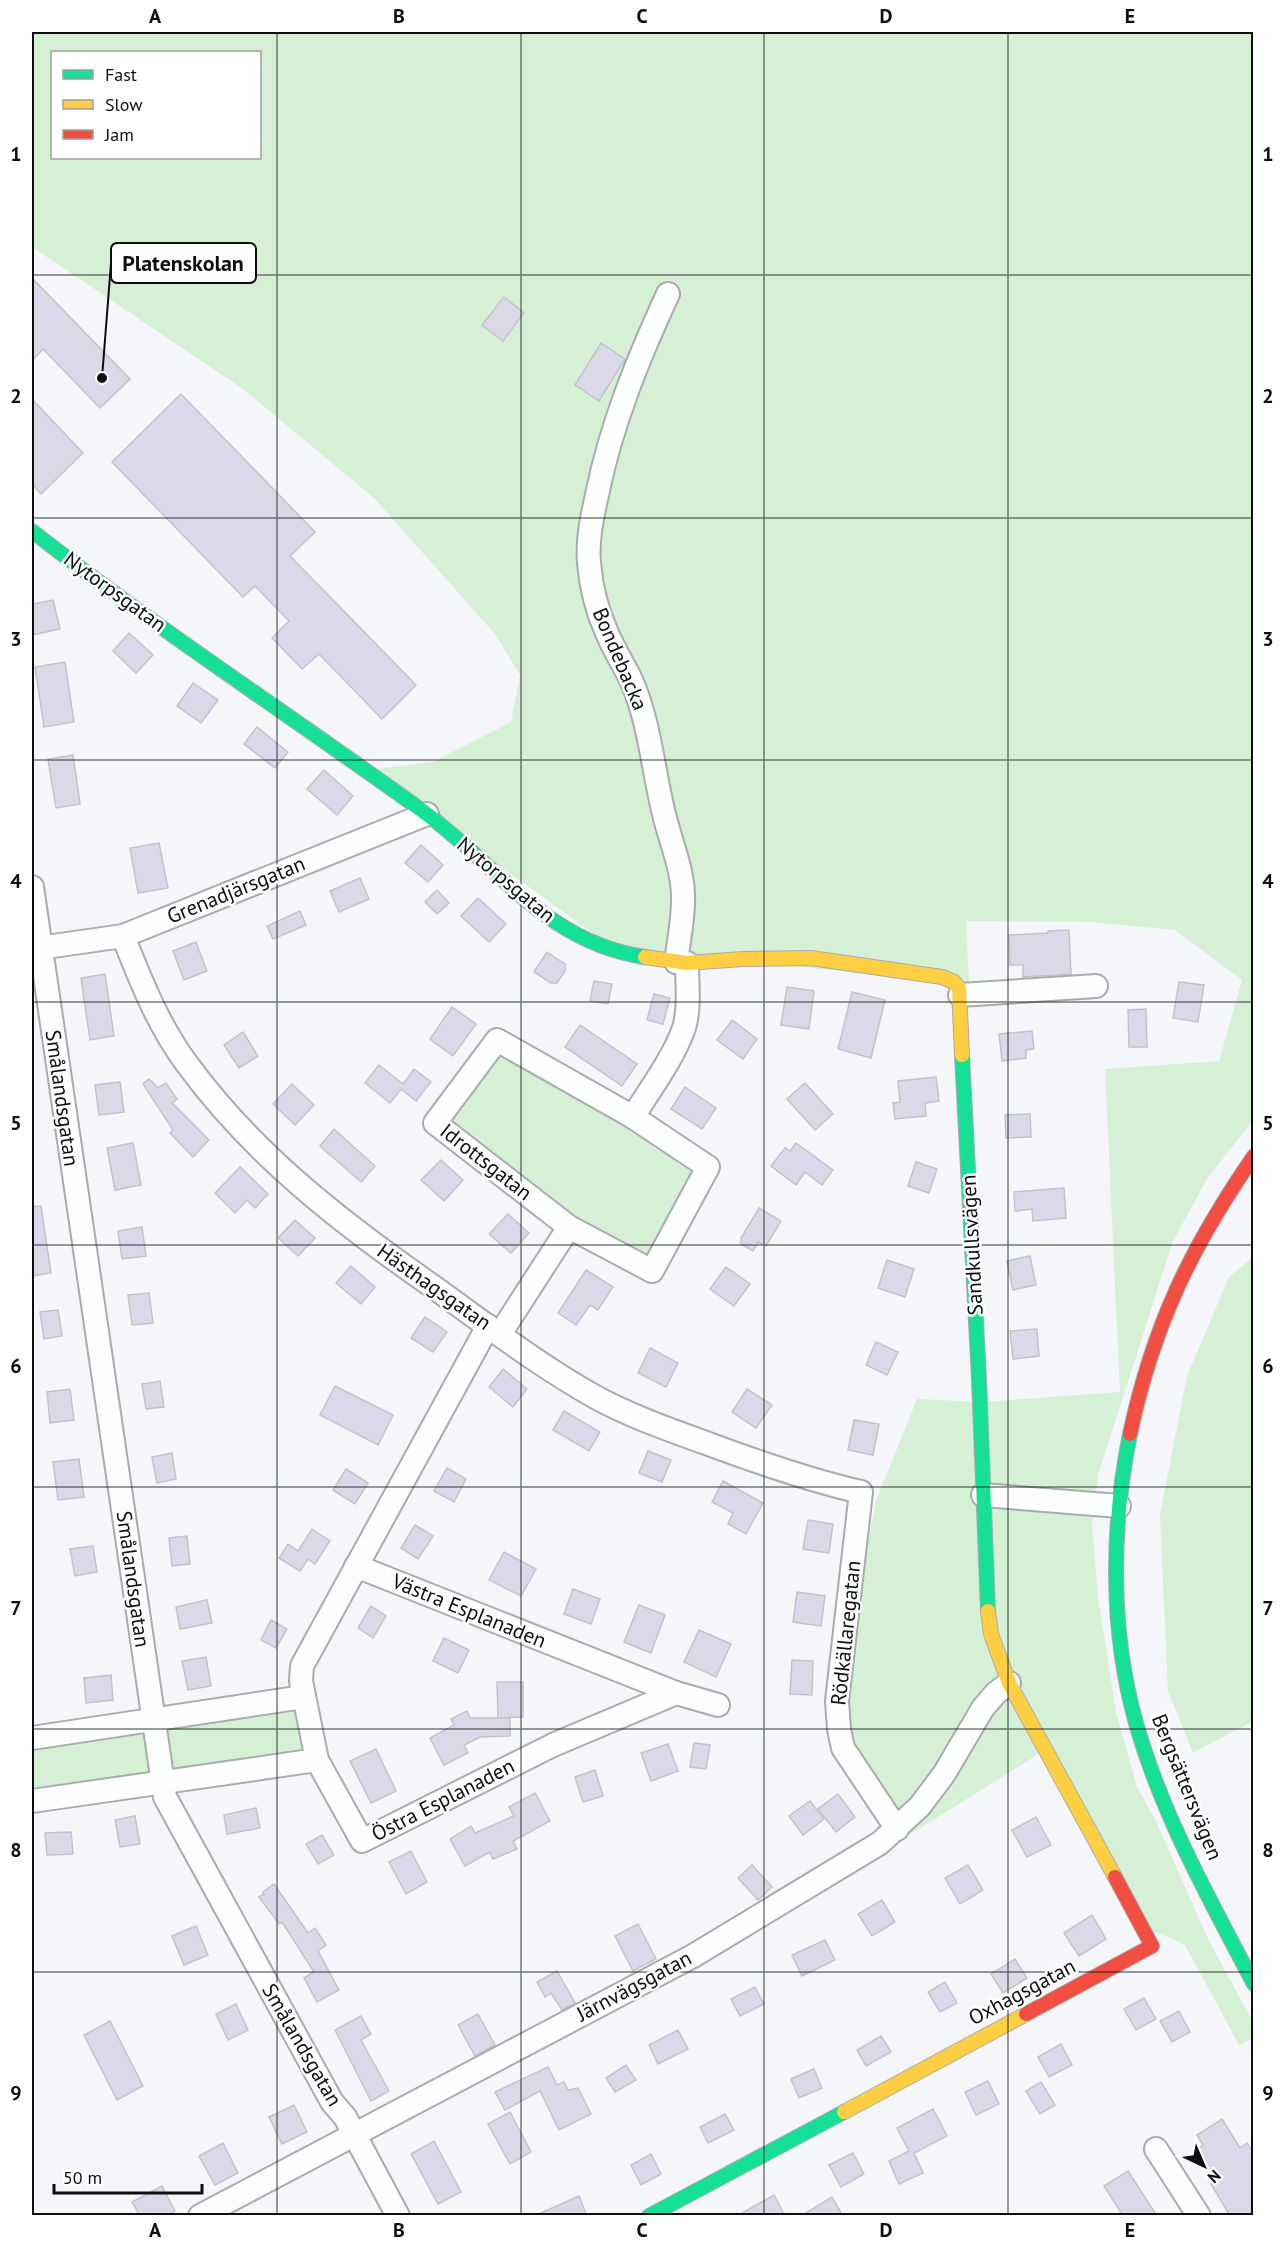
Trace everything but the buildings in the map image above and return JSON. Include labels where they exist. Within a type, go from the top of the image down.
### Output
[{"type":"street","name":"Bondebacka","points":[[668,294],[622,403],[603,464],[591,524],[589,561],[594,598],[603,624],[631,681],[647,723],[656,781],[683,892],[681,962]]},
{"type":"street","name":"Nytorpsgatan","points":[[32,531],[104,587],[427,814],[546,917],[581,938],[638,956],[681,962],[812,958],[942,977],[954,982],[959,988],[960,995]]},
{"type":"street","name":"Grenadjärsgatan","points":[[39,948],[123,936],[427,814]]},
{"type":"street","name":"Smålandsgatan","points":[[32,887],[39,948],[165,1797],[332,2102],[345,2117],[398,2216]]},
{"type":"street","name":"Hästhagsgatan","points":[[123,936],[156,1015],[186,1063],[247,1136],[282,1170],[348,1226],[561,1376],[601,1399],[650,1422],[771,1468],[815,1482],[861,1492]]},
{"type":"street","points":[[633,1117],[674,1049],[684,1027],[687,1004],[681,962]]},
{"type":"street","points":[[960,995],[1096,986]]},
{"type":"street","name":"Sandkullsvägen","points":[[960,995],[987,1615],[998,1657],[1009,1683]]},
{"type":"street","name":"Idrottsgatan","points":[[497,1040],[633,1117],[708,1167],[652,1271],[570,1227],[435,1123],[497,1040]]},
{"type":"street","name":"Bergsättersvägen","points":[[1254,1156],[1223,1197],[1202,1235],[1166,1307],[1143,1374],[1126,1449],[1119,1506],[1117,1585],[1118,1623],[1123,1662],[1143,1744],[1170,1814],[1254,1984]]},
{"type":"street","points":[[32,1802],[317,1760],[303,1697],[302,1666],[356,1566],[494,1330],[570,1227]]},
{"type":"street","name":"Rödkällaregatan","points":[[861,1492],[837,1701],[839,1729],[843,1748],[897,1829]]},
{"type":"street","points":[[982,1495],[1119,1506]]},
{"type":"street","name":"Västra Esplanaden","points":[[356,1566],[676,1693],[718,1705]]},
{"type":"street","name":"Järnvägsgatan","points":[[200,2216],[693,1956],[880,1843],[920,1806],[944,1774],[983,1708],[996,1693],[1009,1683]]},
{"type":"street","name":"Oxhagsgatan","points":[[649,2216],[1152,1946],[1009,1683]]},
{"type":"street","name":"Östra Esplanaden","points":[[317,1760],[362,1841],[553,1745],[676,1693]]},
{"type":"street","points":[[32,1738],[303,1697]]},
{"type":"street","points":[[1156,2149],[1199,2216]]},
{"type":"green space","points":[[32,32],[1253,32],[1253,1120],[1207,1179],[1173,1241],[1098,1475],[1092,1525],[1098,1597],[1116,1712],[1137,1787],[1156,1821],[1208,1939],[1253,2022],[1253,2038],[1239,2045],[1185,1945],[1137,1923],[1042,1752],[890,1847],[876,1797],[846,1751],[840,1688],[876,1501],[917,1399],[982,1402],[1120,1392],[1105,1069],[1219,1061],[1242,980],[1175,930],[1091,922],[966,921],[970,1004],[940,982],[794,966],[638,966],[368,770],[433,762],[511,722],[520,675],[495,634],[374,498],[243,389],[32,247]]},
{"type":"green space","points":[[503,1054],[707,1171],[652,1268],[577,1233],[436,1124]]},
{"type":"green space","points":[[1253,1257],[1253,1721],[1193,1753],[1168,1691],[1160,1514],[1187,1376],[1229,1277]]},
{"type":"green space","points":[[305,1701],[319,1761],[32,1807],[32,1743]]},
{"type":"traffic: fast","points":[[32,531],[178,639],[424,812],[526,900],[552,919],[580,936],[610,949],[645,957]]},
{"type":"traffic: fast","points":[[962,1055],[979,1379],[988,1611]]},
{"type":"traffic: fast","points":[[1130,1434],[1119,1506],[1116,1579],[1121,1652],[1127,1688],[1147,1757],[1173,1824],[1254,1984]]},
{"type":"traffic: fast","points":[[649,2216],[844,2112]]},
{"type":"traffic: slow","points":[[645,957],[687,963],[811,958],[942,977],[954,982],[959,988],[962,1055]]},
{"type":"traffic: slow","points":[[988,1611],[991,1634],[1009,1683],[1115,1877]]},
{"type":"traffic: slow","points":[[844,2112],[1026,2014]]},
{"type":"traffic: jam","points":[[1130,1434],[1150,1358],[1177,1289],[1211,1223],[1254,1156]]},
{"type":"traffic: jam","points":[[1026,2014],[1152,1946],[1115,1877]]},
{"type":"place","name":"Platenskolan","points":[[102,378]]}]
